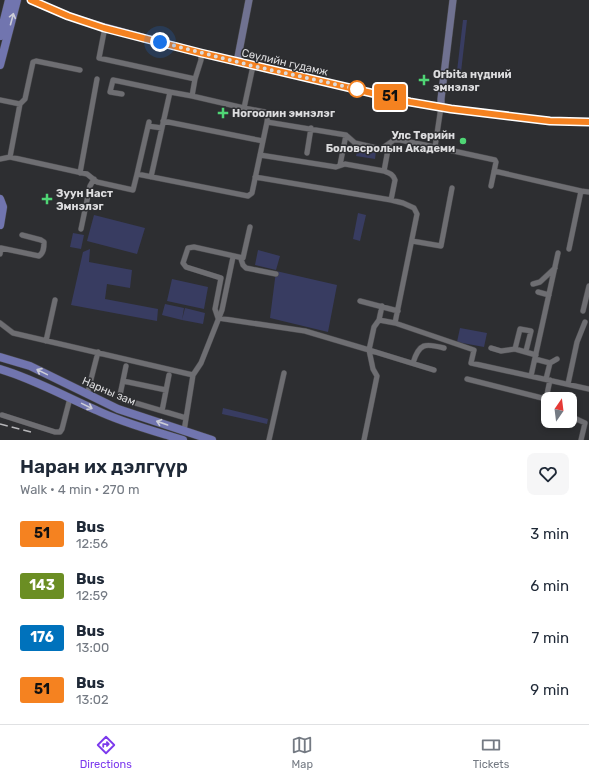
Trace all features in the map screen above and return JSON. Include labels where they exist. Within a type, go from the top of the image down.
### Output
[{"type":"main road","points":[[0,36],[9,0]]},
{"type":"main road","points":[[0,65],[17,0]]},
{"type":"main road","name":"Сөүлийн гудамж","points":[[31,0],[68,16],[104,28],[253,66],[410,102],[550,121],[589,122]]},
{"type":"main road","points":[[237,62],[249,0]]},
{"type":"main road","points":[[441,107],[453,0]]},
{"type":"main road","points":[[0,199],[3,207],[0,225]]},
{"type":"main road","name":"Нарны зам","points":[[0,357],[30,366],[118,408],[209,439]]},
{"type":"main road","name":"Нарны зам","points":[[0,369],[21,375],[97,411],[184,440]]},
{"type":"main road","points":[[184,440],[184,435],[209,439]]},
{"type":"street","points":[[104,28],[98,58],[195,79]]},
{"type":"street","points":[[192,96],[195,79],[201,60],[201,53]]},
{"type":"street","points":[[10,157],[20,104],[26,99],[33,62],[36,61],[80,70]]},
{"type":"street","points":[[244,108],[253,66]]},
{"type":"street","points":[[80,173],[97,79]]},
{"type":"street","points":[[122,94],[110,92],[113,80],[265,112],[268,114],[252,193],[248,196],[137,174]]},
{"type":"street","points":[[151,177],[170,92]]},
{"type":"street","points":[[0,100],[20,104]]},
{"type":"street","points":[[435,147],[441,107]]},
{"type":"street","points":[[164,120],[263,141]]},
{"type":"street","points":[[267,122],[311,128],[346,135],[355,143],[381,149],[394,140],[400,140],[495,160],[496,162],[491,186]]},
{"type":"street","points":[[0,159],[10,157],[87,174],[97,182],[133,190],[148,124],[162,128]]},
{"type":"street","points":[[307,153],[311,128]]},
{"type":"street","points":[[340,165],[346,135]]},
{"type":"street","points":[[384,172],[389,144]]},
{"type":"street","points":[[260,155],[336,167],[345,164],[392,174],[395,180],[391,200]]},
{"type":"street","points":[[494,172],[589,192]]},
{"type":"street","points":[[255,177],[391,200],[414,208],[417,214],[395,324]]},
{"type":"street","points":[[81,229],[90,186],[94,179]]},
{"type":"street","points":[[412,241],[441,246],[452,188]]},
{"type":"street","points":[[569,249],[582,191]]},
{"type":"street","points":[[241,259],[244,257],[250,227]]},
{"type":"street","points":[[0,250],[39,256],[41,255],[43,252],[44,242],[22,235]]},
{"type":"street","points":[[218,318],[215,310],[221,278],[186,268],[183,263],[188,248],[190,247],[241,259]]},
{"type":"street","points":[[531,376],[558,253]]},
{"type":"street","points":[[184,431],[193,375],[201,363],[222,310],[233,257]]},
{"type":"street","points":[[241,259],[246,268],[276,274]]},
{"type":"street","points":[[533,284],[540,282],[555,268]]},
{"type":"street","points":[[583,311],[589,286]]},
{"type":"street","points":[[538,292],[549,295]]},
{"type":"street","points":[[46,341],[55,300]]},
{"type":"street","points":[[360,301],[398,311]]},
{"type":"street","points":[[364,440],[377,376],[373,369],[368,350],[374,327],[379,320],[382,306]]},
{"type":"street","points":[[218,318],[305,331],[434,370]]},
{"type":"street","points":[[379,320],[474,350],[471,363],[589,389]]},
{"type":"street","points":[[568,384],[577,342],[585,322]]},
{"type":"street","points":[[0,323],[13,333],[193,375]]},
{"type":"street","points":[[515,348],[520,329],[531,330],[526,352]]},
{"type":"street","points":[[413,363],[416,353],[427,344],[444,348]]},
{"type":"street","points":[[491,348],[501,351],[515,348],[550,363]]},
{"type":"street","points":[[87,394],[98,352]]},
{"type":"street","points":[[550,363],[557,359]]},
{"type":"street","points":[[547,392],[550,363]]},
{"type":"street","points":[[126,366],[120,395],[122,399],[186,418]]},
{"type":"street","points":[[269,440],[284,373]]},
{"type":"street","points":[[162,411],[169,375]]},
{"type":"street","points":[[467,379],[541,398]]},
{"type":"street","points":[[123,381],[166,390]]},
{"type":"street","points":[[2,415],[55,432],[60,432],[70,398]]},
{"type":"street","points":[[577,419],[585,422],[581,440]]},
{"type":"shaded area","points":[[463,20],[467,20],[461,72],[457,71]]},
{"type":"shaded area","points":[[358,147],[376,151],[375,159],[356,156]]},
{"type":"shaded area","points":[[358,213],[366,215],[360,241],[353,239]]},
{"type":"shaded area","points":[[94,215],[145,228],[137,254],[87,241]]},
{"type":"shaded area","points":[[73,233],[84,235],[81,249],[70,247]]},
{"type":"shaded area","points":[[90,249],[89,262],[132,270],[130,288],[107,284],[105,299],[158,309],[157,321],[71,305],[83,252]]},
{"type":"shaded area","points":[[258,250],[280,256],[276,270],[255,265]]},
{"type":"shaded area","points":[[276,271],[337,285],[328,332],[270,318]]},
{"type":"shaded area","points":[[172,279],[208,287],[204,309],[167,301]]},
{"type":"shaded area","points":[[165,304],[184,308],[182,320],[162,315]]},
{"type":"shaded area","points":[[185,308],[205,313],[203,324],[182,320]]},
{"type":"shaded area","points":[[460,328],[487,333],[484,347],[457,342]]},
{"type":"shaded area","points":[[223,408],[268,419],[267,424],[222,414]]},
{"type":"railway","points":[[0,424],[31,432]]},
{"type":"bus line","name":"51","points":[[31,0],[68,16],[104,28],[253,66],[410,102],[451,109],[550,121],[589,122]]},
{"type":"place","name":"Orbita нүдний эмнэлэг","points":[[424,80]]},
{"type":"place","name":"Ногоолин эмнэлэг","points":[[223,113]]},
{"type":"place","name":"Улс Төрийн Боловсролын Академи","points":[[463,141]]},
{"type":"place","name":"Зуун Наст Эмнэлэг","points":[[47,199]]},
{"type":"route","points":[[160,42],[253,66],[357,89]]}]
